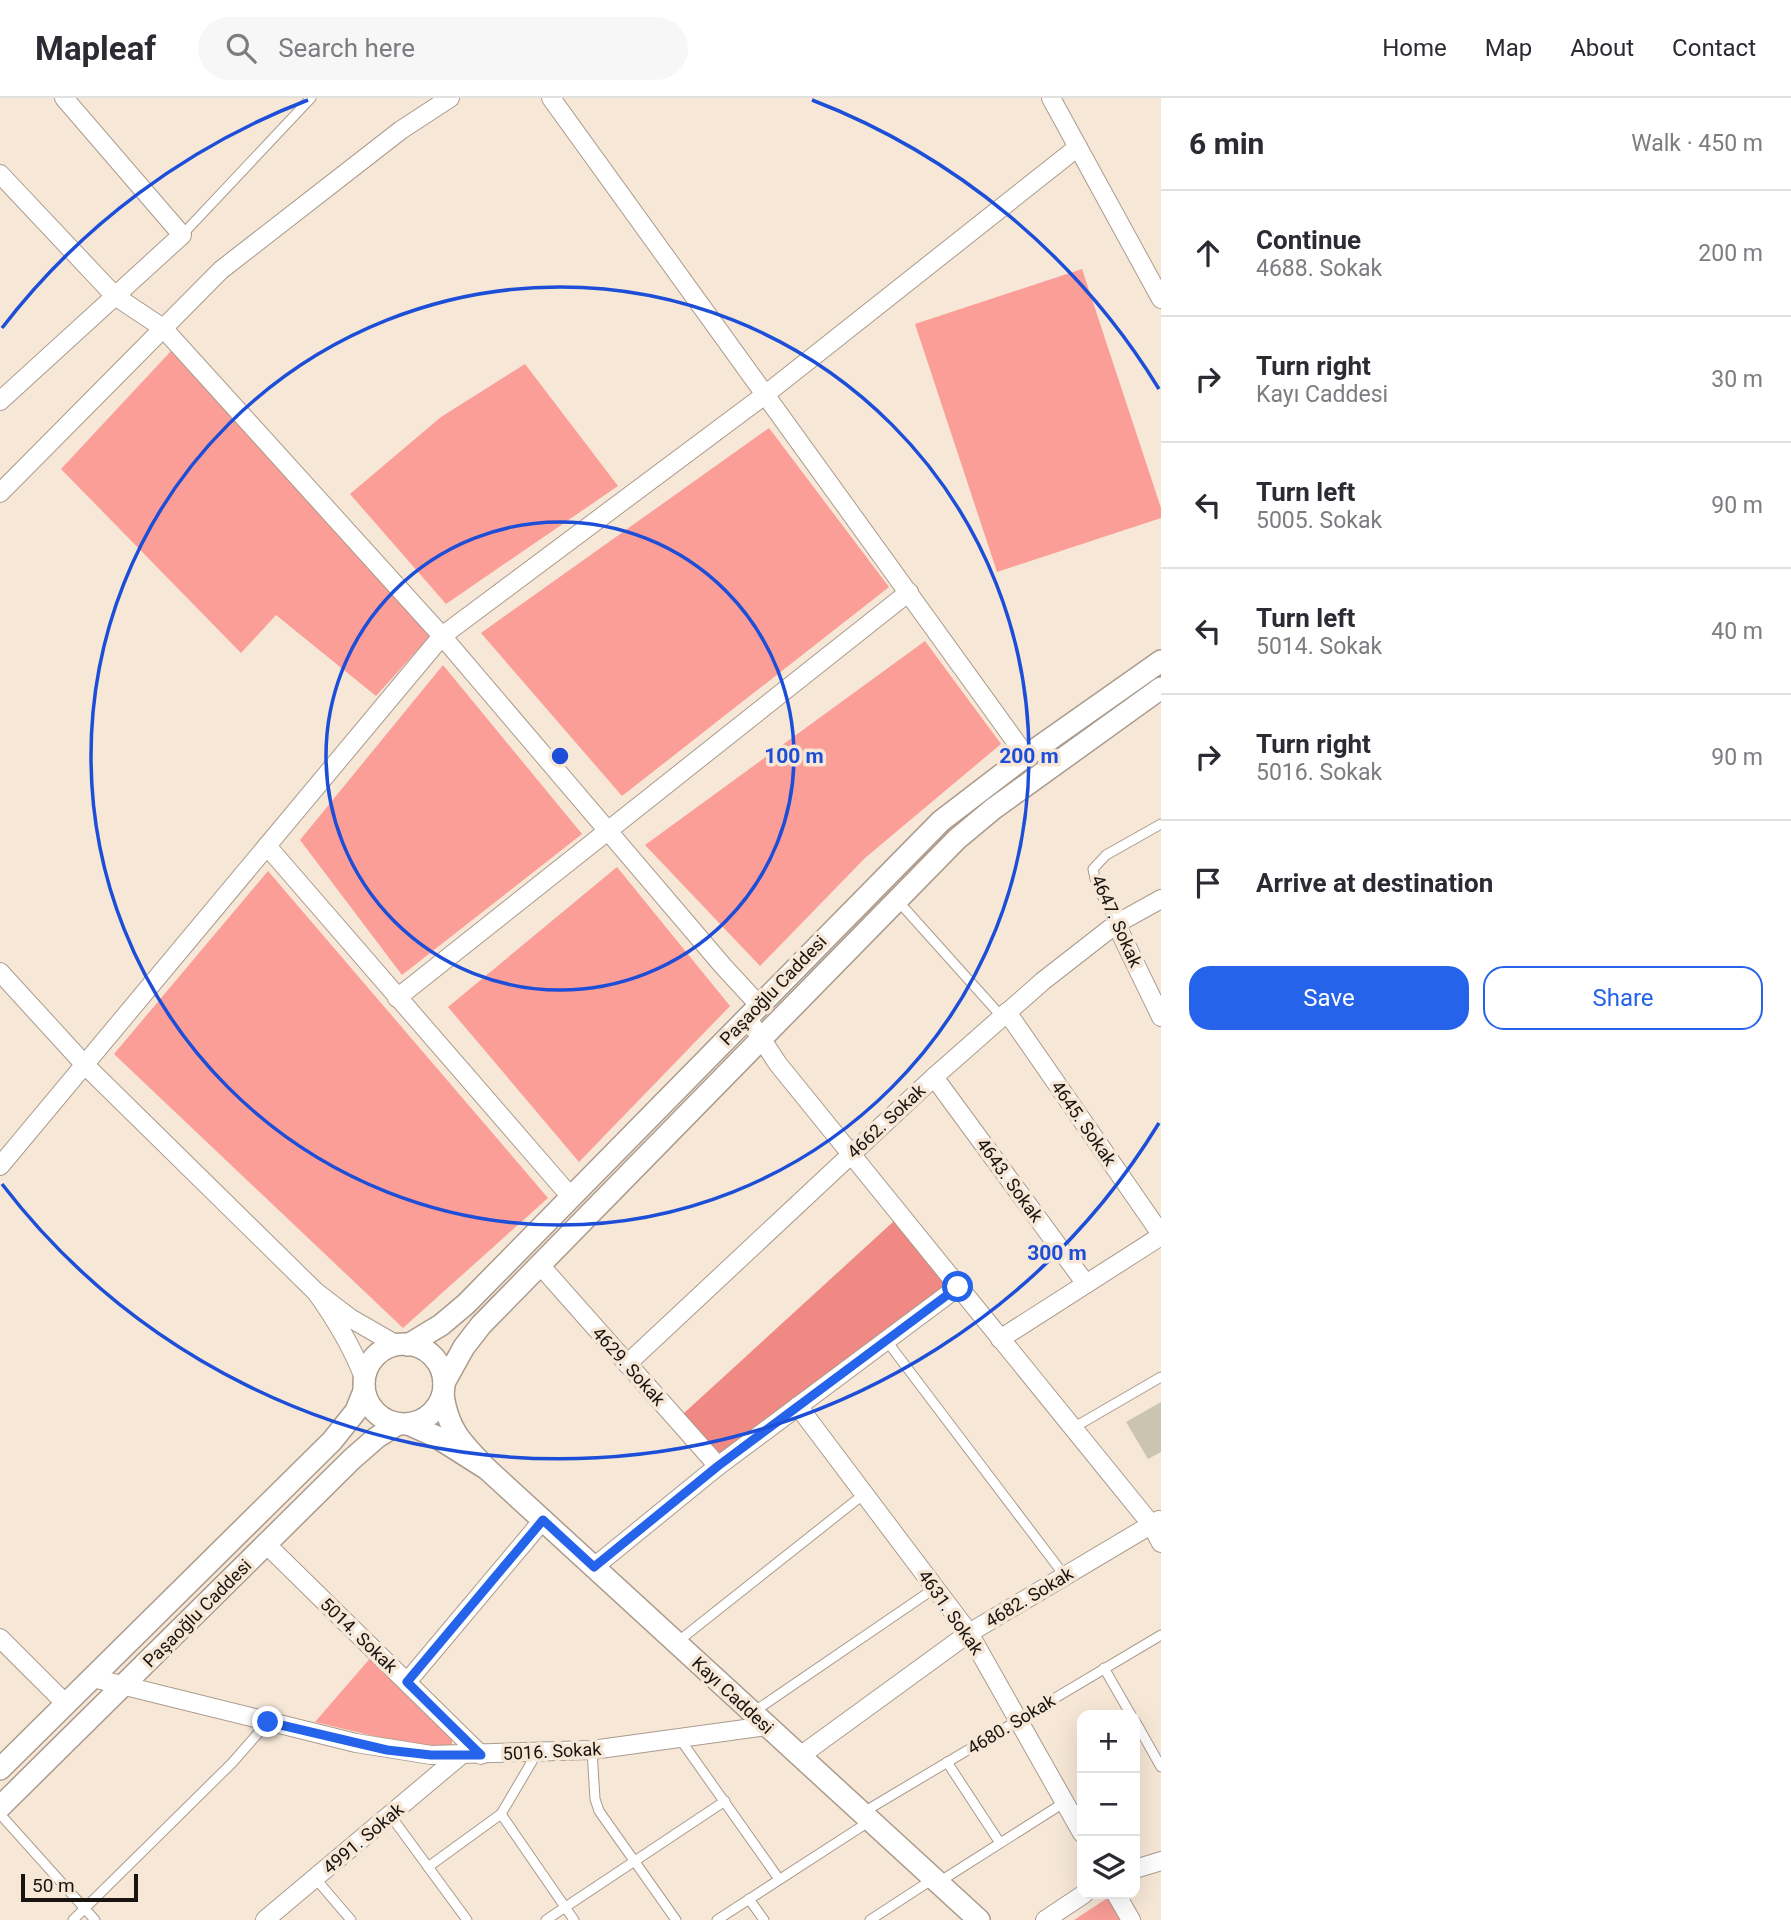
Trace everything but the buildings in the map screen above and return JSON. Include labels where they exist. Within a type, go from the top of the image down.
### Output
[{"type":"street","points":[[0,401],[182,235],[64,98]]},
{"type":"street","points":[[0,492],[221,270],[401,130],[450,98]]},
{"type":"street","points":[[551,98],[1026,756]]},
{"type":"street","points":[[1051,98],[1161,299]]},
{"type":"street","points":[[0,1166],[442,636],[766,394],[1078,147]]},
{"type":"street","points":[[2,179],[116,296],[163,328],[442,636],[723,966],[753,1011],[760,1039],[778,1064],[1073,1428],[1156,1522],[1161,1543]]},
{"type":"street","points":[[397,998],[909,592]]},
{"type":"street","name":"Paşaoğlu Caddesi","points":[[402,1345],[441,1325],[466,1304],[941,821],[1026,756],[1161,661]]},
{"type":"street","name":"Paşaoğlu Caddesi","points":[[443,1389],[454,1363],[471,1337],[957,839],[993,809],[1161,688]]},
{"type":"street","points":[[267,846],[571,1197]]},
{"type":"street","name":"4662. Sokak","points":[[627,1363],[1005,1014],[1116,924],[1161,899]]},
{"type":"street","name":"4647. Sokak","points":[[1116,924],[1161,1017]]},
{"type":"street","points":[[0,972],[85,1065],[316,1292],[350,1318],[402,1345],[426,1351],[435,1359],[442,1370],[443,1389],[437,1407],[428,1416],[403,1424],[389,1422],[378,1415],[369,1404],[349,1342],[316,1292]]},
{"type":"street","name":"4645. Sokak","points":[[1005,1014],[1161,1235]]},
{"type":"street","name":"4643. Sokak","points":[[934,1077],[1086,1284]]},
{"type":"street","points":[[1000,1339],[1161,1235]]},
{"type":"street","name":"4629. Sokak","points":[[540,1265],[718,1466]]},
{"type":"street","points":[[594,1567],[718,1466],[958,1287]]},
{"type":"street","points":[[364,1384],[369,1365],[377,1354],[402,1345]]},
{"type":"street","name":"Paşaoğlu Caddesi","points":[[0,1769],[332,1441],[356,1411],[364,1384]]},
{"type":"street","name":"Kayı Caddesi","points":[[443,1389],[450,1426],[487,1469],[979,1920]]},
{"type":"street","name":"4631. Sokak","points":[[798,1406],[969,1633],[1077,1824]]},
{"type":"street","name":"Paşaoğlu Caddesi","points":[[0,1807],[363,1448],[403,1424]]},
{"type":"street","name":"Kayı Caddesi","points":[[403,1424],[435,1436],[487,1469]]},
{"type":"street","points":[[407,1682],[543,1520]]},
{"type":"street","name":"4682. Sokak","points":[[800,1756],[969,1633],[1156,1522]]},
{"type":"street","name":"5014. Sokak","points":[[266,1544],[481,1755]]},
{"type":"street","points":[[0,1638],[66,1704]]},
{"type":"street","name":"5016. Sokak","points":[[93,1678],[387,1750],[431,1755],[592,1750],[680,1738],[760,1719]]},
{"type":"street","name":"4991. Sokak","points":[[265,1920],[461,1755]]},
{"type":"street","points":[[1140,1867],[1161,1861]]},
{"type":"street","points":[[1045,1920],[1077,1899]]},
{"type":"street","points":[[1119,1899],[1131,1920]]},
{"type":"lane","points":[[182,235],[311,98]]},
{"type":"lane","name":"4647. Sokak","points":[[1116,924],[1094,876],[1096,863],[1161,824]]},
{"type":"lane","name":"4645. Sokak","points":[[897,899],[1005,1014]]},
{"type":"lane","points":[[886,1340],[1064,1575]]},
{"type":"lane","points":[[1073,1428],[1161,1377]]},
{"type":"lane","points":[[676,1643],[864,1494]]},
{"type":"lane","points":[[760,1719],[935,1588]]},
{"type":"lane","name":"4680. Sokak","points":[[717,1920],[779,1880],[947,1762],[1161,1635]]},
{"type":"lane","points":[[1104,1668],[1128,1710]]},
{"type":"lane","points":[[73,1920],[232,1763],[268,1722]]},
{"type":"lane","points":[[1140,1730],[1161,1767]]},
{"type":"lane","points":[[680,1738],[779,1880]]},
{"type":"lane","points":[[592,1750],[597,1806],[676,1920]]},
{"type":"lane","points":[[428,1867],[501,1814],[537,1753]]},
{"type":"lane","points":[[947,1762],[1000,1843]]},
{"type":"lane","points":[[546,1920],[724,1801]]},
{"type":"lane","points":[[870,1920],[1065,1802]]},
{"type":"lane","points":[[0,1814],[95,1920]]},
{"type":"lane","points":[[501,1814],[574,1920]]},
{"type":"lane","points":[[390,1815],[467,1920]]},
{"type":"lane","points":[[315,1878],[351,1920]]},
{"type":"lane","points":[[749,1899],[764,1920]]},
{"type":"shaded area","points":[[1082,269],[1161,508],[1161,518],[997,572],[915,324]]},
{"type":"shaded area","points":[[171,351],[430,636],[376,696],[276,615],[241,653],[61,469]]},
{"type":"shaded area","points":[[525,364],[618,486],[446,604],[350,494],[441,417]]},
{"type":"shaded area","points":[[769,428],[889,587],[622,796],[481,633]]},
{"type":"shaded area","points":[[925,641],[1001,744],[865,858],[760,966],[645,845]]},
{"type":"shaded area","points":[[443,665],[582,834],[402,975],[300,840]]},
{"type":"shaded area","points":[[617,867],[730,1006],[579,1162],[448,1007]]},
{"type":"shaded area","points":[[268,871],[548,1198],[403,1328],[114,1054]]},
{"type":"shaded area","points":[[894,1221],[947,1286],[721,1454],[683,1414]]},
{"type":"shaded area","points":[[373,1655],[452,1739],[452,1747],[407,1744],[315,1722]]},
{"type":"shaded area","points":[[1106,1899],[1111,1899],[1131,1920],[1074,1920]]},
{"type":"route","points":[[268,1722],[387,1750],[431,1755],[481,1755],[407,1682],[543,1520],[594,1567],[718,1466],[958,1287]]}]
